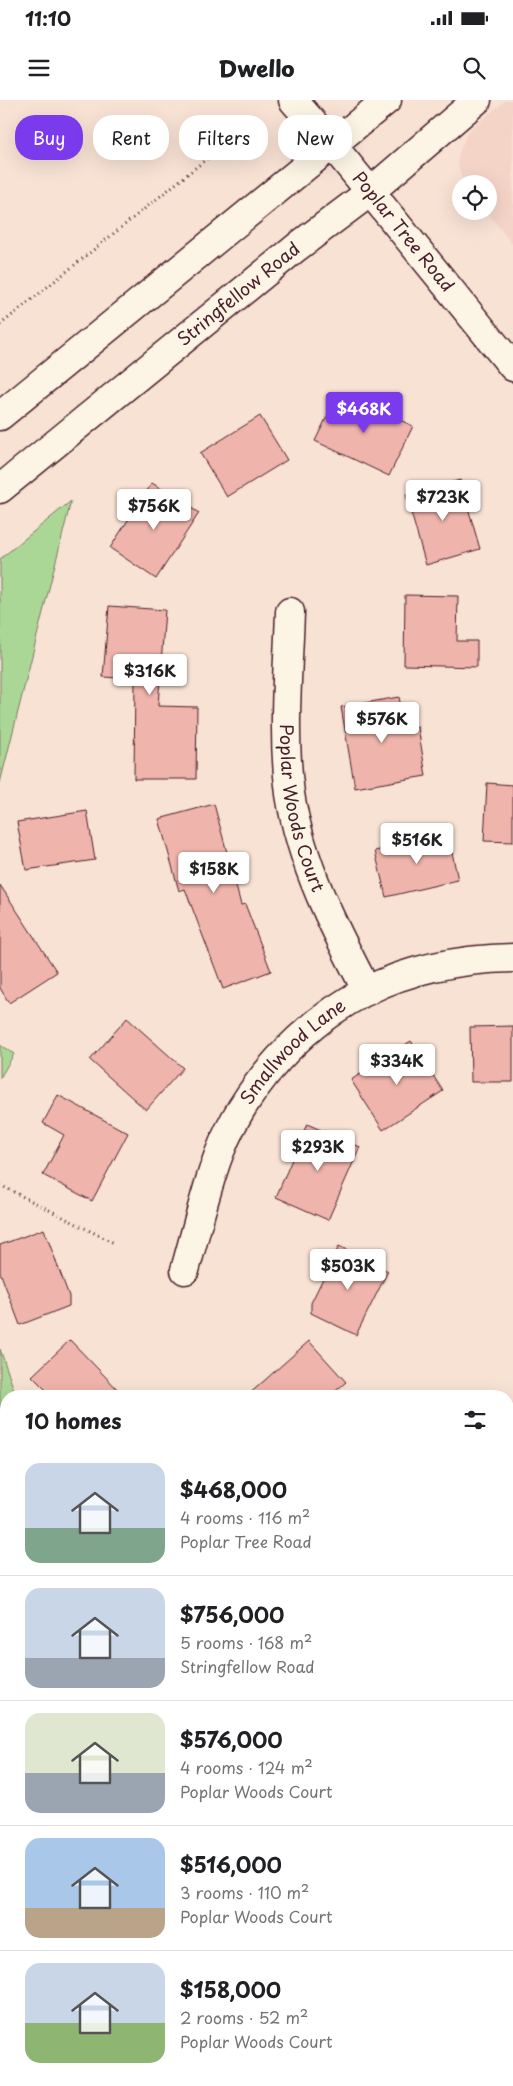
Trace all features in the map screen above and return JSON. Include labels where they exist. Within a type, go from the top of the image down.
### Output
[{"type":"main road","name":"Poplar Tree Road","points":[[293,100],[306,115]]},
{"type":"main road","points":[[352,130],[387,100]]},
{"type":"main road","name":"Stringfellow Road","points":[[0,489],[297,247],[370,192],[477,100]]},
{"type":"main road","points":[[0,416],[260,202],[315,160]]},
{"type":"main road","name":"Poplar Tree Road","points":[[344,160],[513,367]]},
{"type":"main road","name":"Poplar Woods Court","points":[[290,612],[286,732],[290,794],[302,843],[321,900],[367,991]]},
{"type":"main road","name":"Smallwood Lane","points":[[185,1270],[220,1154],[238,1114],[265,1076],[298,1039],[335,1010],[367,991],[424,969],[481,958],[513,958]]},
{"type":"path","points":[[0,325],[205,160]]},
{"type":"path","points":[[0,1185],[114,1243]]},
{"type":"shaded area","points":[[506,100],[513,100],[513,245],[493,220],[497,220],[497,175],[461,175],[458,156],[465,137],[471,128]]},
{"type":"green space","points":[[71,501],[0,783],[0,559]]},
{"type":"green space","points":[[0,1045],[14,1054],[0,1078]]},
{"type":"green space","points":[[0,1349],[14,1390],[0,1390]]},
{"type":"building","points":[[339,392],[413,426],[389,476],[315,441]]},
{"type":"building","points":[[260,416],[287,460],[227,497],[200,453]]},
{"type":"building","points":[[460,480],[480,549],[426,565],[406,495]]},
{"type":"building","points":[[152,483],[199,513],[156,579],[110,548]]},
{"type":"building","points":[[405,595],[458,596],[457,641],[477,641],[477,667],[404,665]]},
{"type":"building","points":[[109,606],[165,610],[158,706],[197,707],[196,779],[134,779],[135,679],[103,677]]},
{"type":"building","points":[[399,697],[405,730],[418,727],[426,776],[355,788],[341,707]]},
{"type":"building","points":[[487,783],[513,785],[513,842],[484,841]]},
{"type":"building","points":[[214,804],[241,905],[245,904],[271,971],[223,989],[185,889],[179,891],[159,819]]},
{"type":"building","points":[[87,811],[95,860],[26,870],[17,822]]},
{"type":"building","points":[[448,834],[458,880],[386,897],[375,851]]},
{"type":"building","points":[[0,885],[57,972],[9,1003],[0,988]]},
{"type":"building","points":[[127,1018],[183,1068],[146,1110],[90,1060]]},
{"type":"building","points":[[513,1026],[513,1082],[471,1082],[470,1027]]},
{"type":"building","points":[[411,1041],[443,1091],[383,1130],[351,1080]]},
{"type":"building","points":[[58,1095],[128,1133],[92,1201],[43,1175],[64,1135],[43,1123]]},
{"type":"building","points":[[307,1124],[360,1147],[328,1220],[276,1197]]},
{"type":"building","points":[[44,1229],[69,1296],[69,1306],[20,1325],[0,1272],[0,1245]]},
{"type":"building","points":[[339,1246],[388,1271],[356,1335],[311,1313],[311,1303]]},
{"type":"building","points":[[70,1340],[118,1390],[46,1390],[32,1376]]},
{"type":"building","points":[[309,1341],[346,1382],[337,1390],[254,1390]]}]
